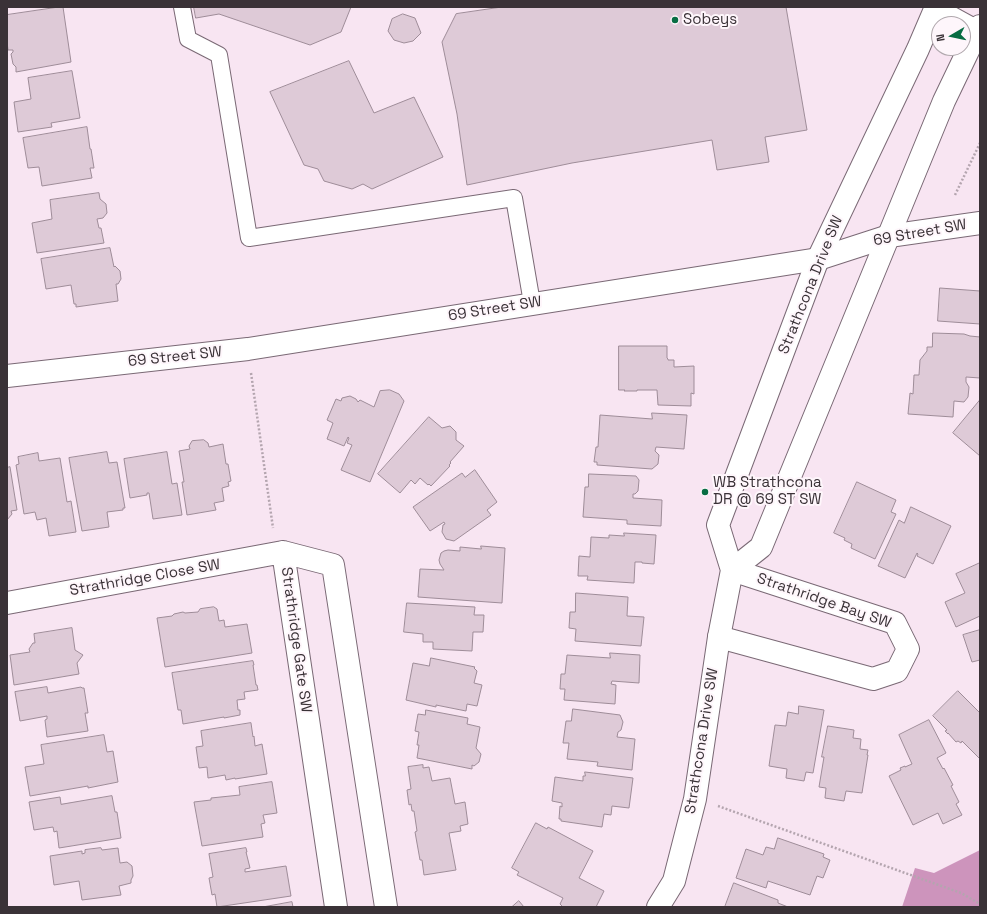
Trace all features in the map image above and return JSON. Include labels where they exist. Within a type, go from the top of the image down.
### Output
[{"type":"street","name":"Strathcona Drive SW","points":[[658,907],[674,881],[695,799],[719,637],[732,570],[718,525],[818,259],[937,7]]},
{"type":"street","points":[[732,570],[761,546],[944,101],[980,29]]},
{"type":"street","name":"69 Street SW","points":[[7,376],[248,348],[532,304],[818,259],[889,236],[980,223]]},
{"type":"street","name":"Strathridge Close SW","points":[[7,603],[283,552]]},
{"type":"street","name":"Strathridge Gate SW","points":[[336,907],[283,552],[332,565],[386,907]]},
{"type":"street","name":"Strathridge Bay SW","points":[[719,637],[873,679],[898,671],[908,649],[895,623],[732,570]]},
{"type":"lane","points":[[182,7],[188,39],[219,55],[249,238],[514,198],[532,304]]},
{"type":"lane","points":[[937,7],[980,29]]},
{"type":"path","points":[[956,195],[980,144]]},
{"type":"path","points":[[248,348],[274,531],[283,552]]},
{"type":"path","points":[[695,799],[722,806],[960,893],[980,904]]},
{"type":"shaded area","points":[[980,850],[980,907],[902,907],[915,868],[934,873]]},
{"type":"building","points":[[63,7],[71,62],[16,72],[16,67],[13,64],[11,54],[13,50],[8,50],[7,15]]},
{"type":"building","points":[[194,7],[351,7],[341,32],[310,45],[219,14],[196,18]]},
{"type":"building","points":[[502,7],[786,7],[807,130],[765,137],[769,162],[717,170],[712,140],[572,163],[467,185],[457,114],[442,42],[456,14]]},
{"type":"building","points":[[403,14],[415,18],[421,33],[413,41],[404,43],[394,40],[388,31],[392,19]]},
{"type":"building","points":[[349,61],[374,113],[414,97],[443,157],[372,189],[363,184],[352,189],[324,181],[318,169],[304,165],[270,92]]},
{"type":"building","points":[[72,71],[80,118],[51,123],[52,127],[18,132],[14,102],[31,99],[28,78]]},
{"type":"building","points":[[87,127],[94,168],[90,168],[92,178],[42,186],[39,167],[28,168],[23,138]]},
{"type":"building","points":[[99,193],[100,199],[106,204],[107,213],[103,218],[97,219],[99,228],[101,228],[104,243],[37,253],[32,223],[52,219],[50,200]]},
{"type":"building","points":[[110,248],[114,267],[115,266],[120,271],[121,279],[118,284],[116,284],[118,301],[76,307],[76,304],[74,304],[71,285],[46,289],[41,259]]},
{"type":"building","points":[[940,288],[980,291],[980,324],[938,321]]},
{"type":"building","points":[[933,333],[964,334],[980,337],[980,378],[966,377],[966,382],[969,387],[968,397],[964,402],[954,401],[953,417],[908,414],[910,393],[913,394],[914,375],[919,375],[920,360],[927,351],[927,347],[932,347]]},
{"type":"building","points":[[619,346],[667,346],[667,358],[668,360],[674,360],[674,367],[694,366],[694,394],[691,393],[691,406],[658,405],[657,390],[619,390]]},
{"type":"building","points":[[390,390],[399,394],[404,401],[370,482],[341,470],[352,445],[347,443],[348,437],[344,446],[327,439],[333,423],[327,420],[336,399],[341,401],[342,398],[350,396],[358,402],[360,400],[374,407],[380,391]]},
{"type":"building","points":[[980,400],[980,456],[953,433]]},
{"type":"building","points":[[652,413],[687,415],[684,449],[656,447],[655,451],[659,455],[658,464],[652,469],[597,465],[597,462],[594,462],[596,447],[598,447],[600,415],[652,419]]},
{"type":"building","points":[[429,417],[442,428],[450,426],[456,432],[456,440],[464,446],[450,462],[450,466],[431,486],[420,478],[415,484],[411,480],[400,493],[378,474]]},
{"type":"building","points":[[204,440],[208,443],[209,447],[223,444],[226,464],[228,464],[231,481],[228,482],[229,486],[222,488],[224,501],[214,503],[216,510],[187,515],[179,451],[190,449],[189,446],[192,441]]},
{"type":"building","points":[[107,452],[109,463],[117,462],[125,508],[123,508],[123,510],[107,512],[109,527],[82,531],[69,458]]},
{"type":"building","points":[[167,452],[172,484],[177,483],[182,515],[153,519],[149,493],[147,493],[147,495],[130,498],[124,459]]},
{"type":"building","points":[[38,453],[39,461],[60,458],[67,502],[71,501],[76,532],[49,536],[46,518],[37,520],[35,512],[24,514],[16,465],[19,464],[18,457]]},
{"type":"building","points":[[10,467],[17,510],[11,511],[12,514],[7,520],[7,468]]},
{"type":"building","points":[[475,470],[497,502],[487,510],[491,515],[454,541],[446,539],[442,532],[443,525],[445,524],[444,522],[430,531],[413,507],[462,473],[465,477]]},
{"type":"building","points":[[589,474],[636,476],[639,480],[638,491],[633,494],[633,498],[662,500],[661,526],[627,524],[627,520],[583,517],[585,487],[588,487]]},
{"type":"building","points":[[857,482],[896,500],[891,512],[896,514],[875,559],[851,548],[852,544],[844,540],[845,538],[834,533]]},
{"type":"building","points":[[911,507],[951,526],[933,564],[917,556],[917,553],[905,578],[878,566],[899,520],[904,523]]},
{"type":"building","points":[[624,533],[656,535],[654,564],[635,562],[634,583],[587,580],[588,576],[578,576],[579,556],[590,557],[591,537],[609,538],[609,535],[624,536]]},
{"type":"building","points":[[481,546],[505,548],[502,603],[418,597],[420,569],[444,570],[439,560],[441,553],[444,551],[460,551],[460,547],[481,549]]},
{"type":"building","points":[[980,563],[980,616],[956,627],[945,602],[965,593],[956,574]]},
{"type":"building","points":[[576,593],[628,597],[627,616],[644,617],[641,646],[575,641],[576,629],[569,628],[570,612],[575,612]]},
{"type":"building","points":[[407,603],[475,607],[474,615],[484,615],[483,632],[473,632],[472,651],[433,649],[433,642],[423,642],[423,634],[404,632]]},
{"type":"building","points":[[214,607],[217,609],[219,621],[224,620],[225,627],[247,624],[252,653],[165,667],[157,618],[172,616],[183,612],[198,612],[200,609]]},
{"type":"building","points":[[72,628],[75,650],[83,655],[77,663],[79,674],[14,685],[10,655],[30,652],[29,649],[33,643],[35,643],[34,634]]},
{"type":"building","points":[[980,630],[980,660],[972,662],[963,635]]},
{"type":"building","points":[[610,653],[640,655],[639,683],[612,681],[611,684],[616,685],[615,704],[564,700],[565,689],[560,689],[561,674],[565,674],[567,655],[610,658]]},
{"type":"building","points":[[431,658],[475,667],[474,668],[477,671],[474,683],[482,685],[477,706],[467,704],[466,711],[436,705],[436,707],[406,700],[413,663],[429,666]]},
{"type":"building","points":[[253,661],[258,690],[244,692],[245,699],[237,700],[240,715],[183,724],[181,710],[178,710],[172,673]]},
{"type":"building","points":[[47,687],[48,693],[81,687],[84,688],[88,713],[85,713],[88,731],[47,737],[45,720],[47,719],[47,716],[20,721],[15,692]]},
{"type":"building","points":[[958,691],[980,713],[980,759],[962,741],[961,743],[958,741],[956,742],[945,731],[947,730],[933,716]]},
{"type":"building","points":[[799,706],[824,710],[813,773],[806,772],[804,781],[786,778],[787,769],[769,766],[775,725],[786,726],[788,712],[798,714]]},
{"type":"building","points":[[573,709],[620,715],[623,722],[617,737],[635,739],[632,770],[597,766],[598,762],[567,759],[569,743],[563,743],[566,721],[571,721]]},
{"type":"building","points":[[426,710],[468,718],[467,724],[480,727],[476,748],[481,754],[479,762],[474,766],[472,765],[472,769],[417,758],[419,732],[415,731],[418,714],[425,715]]},
{"type":"building","points":[[929,720],[946,753],[937,758],[953,785],[951,786],[959,802],[956,804],[962,815],[943,824],[938,813],[913,825],[889,776],[901,770],[900,768],[912,764],[899,735]]},
{"type":"building","points":[[251,723],[255,746],[262,744],[267,774],[226,780],[225,775],[208,778],[207,767],[199,768],[196,747],[203,746],[201,731]]},
{"type":"building","points":[[828,726],[854,730],[853,738],[861,739],[860,749],[868,750],[862,793],[846,791],[844,801],[825,798],[826,788],[819,787],[824,757],[822,757]]},
{"type":"building","points":[[104,735],[107,752],[113,751],[118,782],[88,788],[88,786],[30,796],[25,767],[44,764],[41,745]]},
{"type":"building","points":[[423,765],[423,768],[429,767],[432,781],[450,778],[455,804],[465,802],[468,824],[460,826],[461,831],[449,833],[456,870],[424,875],[415,832],[417,831],[414,811],[412,811],[411,804],[409,805],[407,790],[411,789],[408,767]]},
{"type":"building","points":[[585,772],[633,778],[629,808],[612,806],[611,815],[604,814],[602,827],[561,821],[561,819],[559,819],[560,806],[562,807],[562,803],[552,801],[555,777],[583,781]]},
{"type":"building","points":[[272,782],[277,813],[263,815],[265,823],[261,824],[263,837],[202,846],[194,802],[211,800],[211,798],[240,795],[239,787]]},
{"type":"building","points":[[112,796],[115,812],[117,812],[121,838],[59,848],[57,831],[54,832],[53,827],[34,830],[29,802],[60,797],[61,804]]},
{"type":"building","points":[[536,823],[547,829],[548,827],[593,851],[579,878],[604,891],[596,907],[563,907],[560,904],[563,898],[517,875],[519,872],[512,868]]},
{"type":"building","points":[[778,838],[824,854],[823,857],[830,860],[823,878],[817,876],[810,895],[768,881],[766,888],[736,878],[746,849],[763,855],[766,847],[774,849]]},
{"type":"building","points":[[101,848],[102,850],[118,848],[120,863],[127,862],[132,866],[133,876],[131,883],[119,886],[121,895],[82,900],[79,881],[54,885],[50,856],[82,851],[82,854],[85,853],[85,850]]},
{"type":"building","points":[[246,848],[250,868],[245,869],[245,872],[286,866],[291,896],[217,907],[215,894],[212,895],[209,878],[213,877],[209,854]]},
{"type":"building","points":[[734,883],[778,900],[778,903],[788,907],[725,907]]},
{"type":"building","points":[[519,901],[524,907],[512,907]]},
{"type":"building","points":[[292,902],[293,907],[263,907]]},
{"type":"place","name":"Sobeys","points":[[675,20]]},
{"type":"place","name":"WB Strathcona DR @ 69 ST SW","points":[[705,492]]}]
